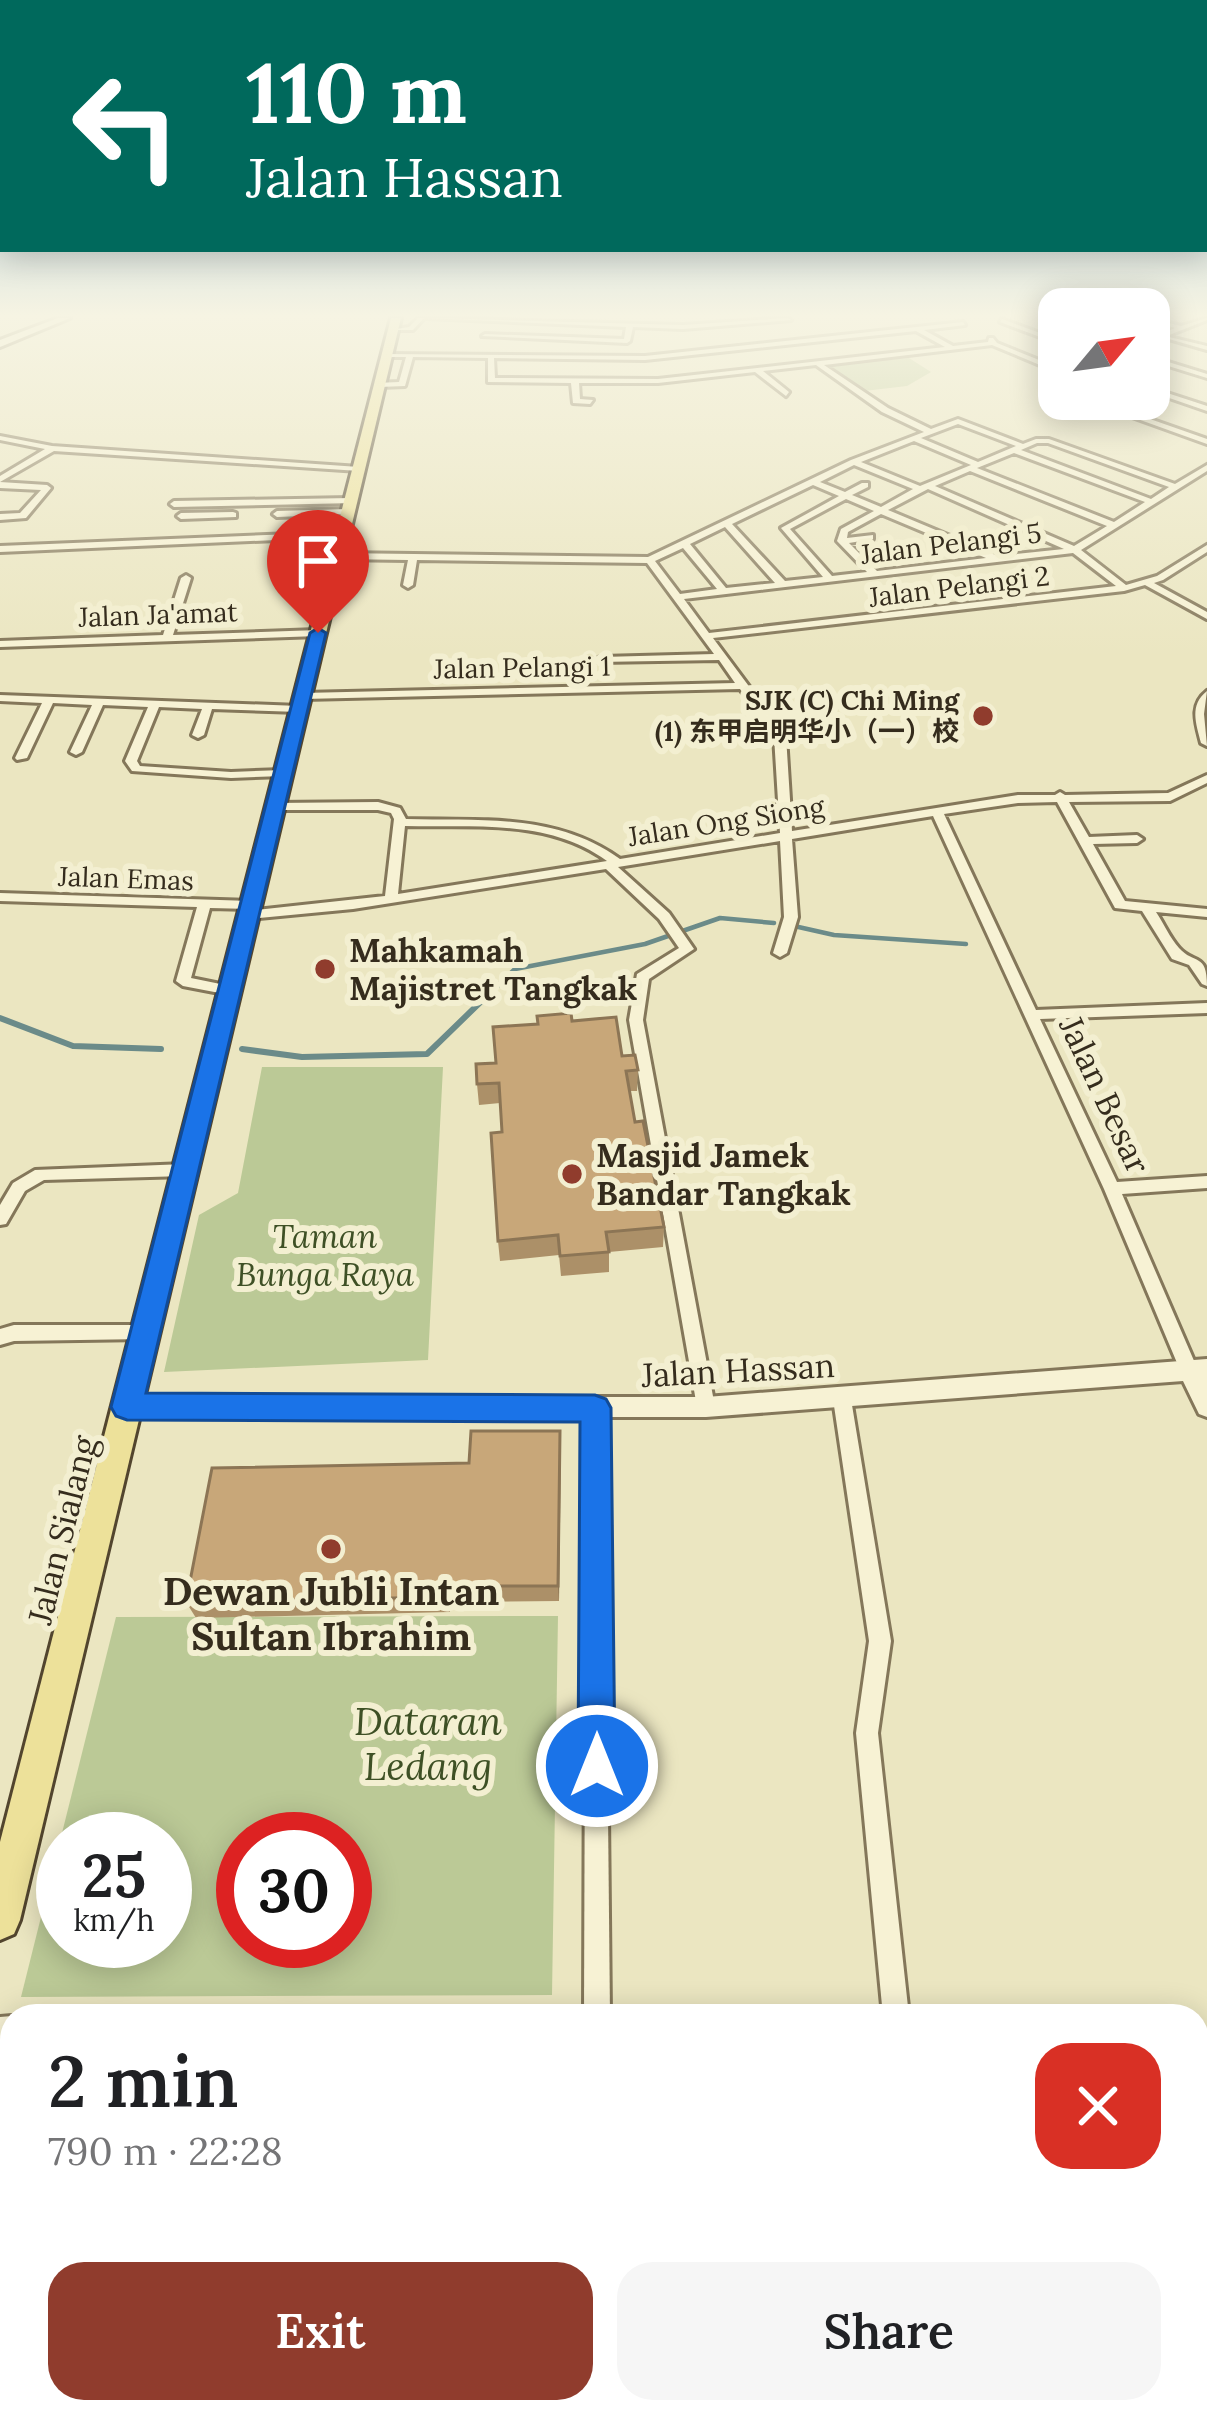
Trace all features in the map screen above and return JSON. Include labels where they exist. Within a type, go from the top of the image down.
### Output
[{"type":"main road","name":"Jalan Sialang","points":[[0,1920],[367,431]]},
{"type":"street","points":[[174,504],[344,526],[413,557],[650,560],[927,431]]},
{"type":"street","points":[[980,431],[1152,502]]},
{"type":"street","points":[[1011,431],[1036,441]]},
{"type":"street","points":[[1176,431],[1207,442]]},
{"type":"street","points":[[0,438],[52,448],[358,469]]},
{"type":"street","points":[[913,438],[1116,526]]},
{"type":"street","points":[[842,541],[844,531],[880,509],[1036,441],[1049,441],[1176,487]]},
{"type":"street","points":[[0,483],[52,448]]},
{"type":"street","points":[[854,462],[1076,550],[1124,588]]},
{"type":"street","name":"Jalan Pelangi 5","points":[[677,597],[1076,550],[1207,467]]},
{"type":"street","points":[[827,475],[863,486],[785,528],[829,578]]},
{"type":"street","points":[[1191,477],[1207,486]]},
{"type":"street","points":[[813,482],[1000,560]]},
{"type":"street","points":[[0,483],[46,488],[21,517],[0,518]]},
{"type":"street","points":[[182,516],[218,510]]},
{"type":"street","points":[[726,523],[782,584]]},
{"type":"street","points":[[0,549],[344,526]]},
{"type":"street","points":[[842,541],[870,537]]},
{"type":"street","points":[[842,541],[875,574]]},
{"type":"street","points":[[684,543],[723,591]]},
{"type":"street","name":"Jalan Pelangi 2","points":[[706,636],[1124,588],[1148,583],[1205,551]]},
{"type":"street","points":[[408,585],[413,557]]},
{"type":"street","points":[[650,560],[780,736],[791,917],[780,953]]},
{"type":"street","points":[[167,638],[186,578]]},
{"type":"street","points":[[1148,583],[1207,616]]},
{"type":"street","name":"Jalan Ja'amat","points":[[0,644],[318,633]]},
{"type":"street","points":[[602,660],[720,656]]},
{"type":"street","name":"Jalan Pelangi 1","points":[[0,698],[208,706],[743,686]]},
{"type":"street","points":[[1207,694],[1198,714],[1207,743]]},
{"type":"street","points":[[20,758],[50,700]]},
{"type":"street","points":[[76,752],[99,702]]},
{"type":"street","points":[[155,704],[131,762],[142,771],[284,773]]},
{"type":"street","points":[[198,735],[208,706]]},
{"type":"street","name":"Jalan Ong Siong","points":[[250,910],[391,899],[788,834],[1060,796],[1170,797],[1207,779]]},
{"type":"street","points":[[1060,796],[1120,905],[1207,913]]},
{"type":"street","points":[[275,807],[385,806],[396,811],[399,822],[391,899]]},
{"type":"street","name":"Jalan Besar","points":[[937,812],[1198,1370],[1207,1407]]},
{"type":"street","points":[[399,822],[566,831],[599,846],[680,934],[687,949],[683,955],[642,977],[636,1020],[706,1407]]},
{"type":"street","points":[[1084,841],[1137,839]]},
{"type":"street","name":"Jalan Emas","points":[[0,897],[205,904],[250,910]]},
{"type":"street","points":[[205,904],[183,981],[230,990]]},
{"type":"street","points":[[1149,911],[1177,956],[1194,962],[1207,981]]},
{"type":"street","points":[[1032,1015],[1207,1008]]},
{"type":"street","points":[[0,1219],[19,1187],[41,1174],[185,1170]]},
{"type":"street","points":[[1112,1189],[1207,1182]]},
{"type":"street","points":[[0,1337],[145,1332]]},
{"type":"street","name":"Jalan Hassan","points":[[127,1407],[706,1407],[1198,1370]]},
{"type":"street","points":[[842,1399],[880,1642],[867,1733],[895,2004]]},
{"type":"street","points":[[595,1408],[597,2004]]},
{"type":"green space","name":"Taman Bunga Raya","points":[[262,1067],[443,1067],[428,1360],[164,1372],[199,1215],[238,1193]]},
{"type":"green space","name":"Dataran Ledang","points":[[558,1616],[552,1995],[21,1997],[36,1937],[36,1968],[192,1968],[192,1812],[67,1812],[116,1617]]},
{"type":"building","name":"Masjid Jamek Bandar Tangkak","points":[[571,1013],[572,1021],[616,1017],[622,1056],[635,1055],[638,1070],[626,1071],[635,1122],[643,1121],[664,1227],[606,1232],[609,1252],[560,1256],[558,1235],[498,1241],[491,1133],[502,1132],[499,1083],[477,1084],[476,1064],[496,1063],[493,1027],[538,1024],[537,1016]]},
{"type":"building","points":[[471,1431],[560,1431],[558,1586],[446,1586],[445,1597],[186,1602],[212,1468],[469,1463]]},
{"type":"waterway","points":[[494,989],[515,969],[645,944],[720,918],[774,923]]},
{"type":"waterway","points":[[794,926],[834,935],[966,944]]},
{"type":"waterway","points":[[242,1049],[302,1057],[427,1054],[497,986]]},
{"type":"waterway","points":[[0,1018],[73,1046],[161,1049]]},
{"type":"place","name":"SJK (C) Chi Ming (1) 东甲启明华小（一）校","points":[[983,716]]},
{"type":"place","name":"Mahkamah Majistret Tangkak","points":[[325,969]]},
{"type":"place","name":"Masjid Jamek Bandar Tangkak","points":[[572,1174]]},
{"type":"place","name":"Dewan Jubli Intan Sultan Ibrahim","points":[[331,1549]]},
{"type":"route","points":[[318,633],[127,1407],[595,1408],[597,1766]]}]
